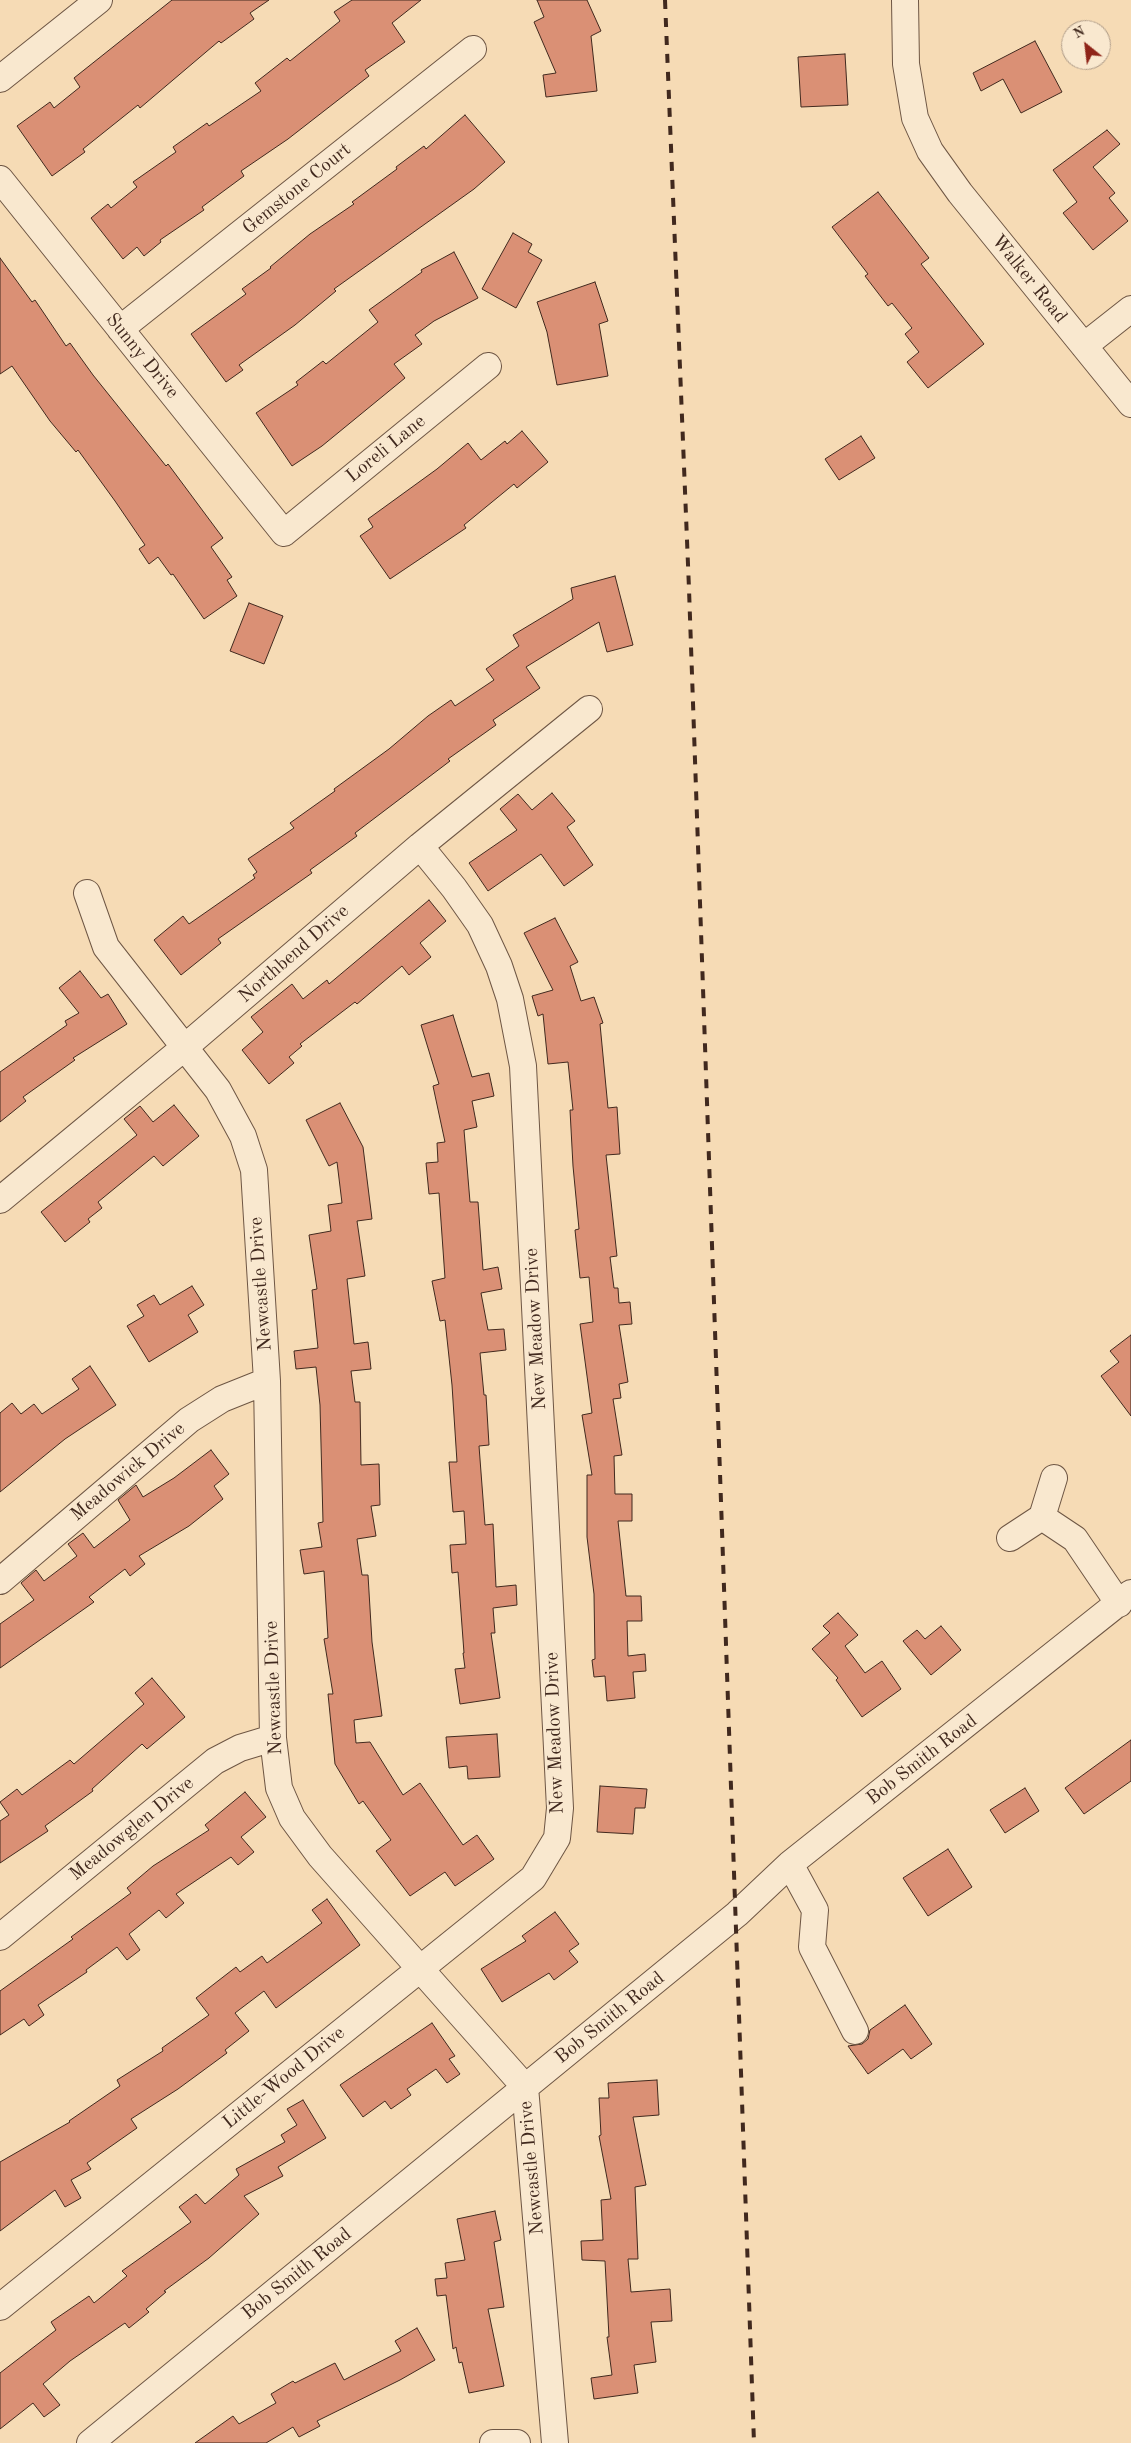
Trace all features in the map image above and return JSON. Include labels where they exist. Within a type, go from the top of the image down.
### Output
[{"type":"street","points":[[0,79],[99,0]]},
{"type":"street","name":"Walker Road","points":[[905,0],[906,64],[915,118],[930,151],[960,193],[1131,404]]},
{"type":"street","name":"Gemstone Court","points":[[120,329],[473,49]]},
{"type":"street","name":"Sunny Drive","points":[[0,179],[284,533]]},
{"type":"street","points":[[1084,346],[1131,309]]},
{"type":"street","name":"Loreli Lane","points":[[284,533],[488,366]]},
{"type":"street","name":"Northbend Drive","points":[[0,1200],[186,1047],[420,846],[589,709]]},
{"type":"street","name":"New Meadow Drive","points":[[420,846],[454,888],[484,934],[499,966],[510,999],[523,1066],[560,1808],[556,1838]]},
{"type":"street","name":"Newcastle Drive","points":[[87,893],[106,947],[218,1090],[244,1136],[254,1170],[267,1381],[273,1738],[279,1788],[292,1818],[320,1856],[525,2088],[555,2443]]},
{"type":"street","name":"Meadowick Drive","points":[[0,1581],[190,1420],[222,1399],[267,1381]]},
{"type":"street","points":[[1010,1538],[1042,1517],[1054,1478]]},
{"type":"street","points":[[1042,1517],[1075,1539],[1125,1598]]},
{"type":"street","name":"Bob Smith Road","points":[[90,2443],[737,1914],[790,1864],[1125,1598]]},
{"type":"street","name":"Meadowglen Drive","points":[[0,1937],[215,1761],[240,1748],[273,1738]]},
{"type":"street","name":"Little-Wood Drive","points":[[0,2307],[533,1878],[556,1838]]},
{"type":"street","points":[[790,1864],[815,1910],[812,1947],[855,2031]]},
{"type":"street","points":[[493,2443],[517,2443]]},
{"type":"building","points":[[172,0],[269,0],[250,13],[254,19],[221,43],[219,41],[140,108],[138,105],[83,149],[85,152],[52,176],[17,126],[50,102],[54,108],[80,87],[74,78]]},
{"type":"building","points":[[352,0],[421,0],[392,23],[405,42],[365,70],[369,76],[288,139],[241,171],[244,176],[202,207],[204,210],[160,240],[161,242],[144,256],[137,247],[123,259],[91,218],[108,204],[111,208],[137,187],[133,182],[176,152],[173,147],[207,123],[209,126],[261,91],[255,83],[287,58],[290,61],[340,21],[334,12]]},
{"type":"building","points":[[537,0],[587,0],[601,31],[591,36],[597,91],[546,97],[543,75],[556,73],[534,22],[544,17]]},
{"type":"building","points":[[1035,41],[1062,92],[1021,113],[1003,79],[981,91],[973,73]]},
{"type":"building","points":[[845,54],[848,105],[801,107],[798,57]]},
{"type":"building","points":[[465,115],[505,162],[474,189],[334,289],[336,291],[295,325],[239,365],[243,370],[226,382],[191,334],[246,294],[242,289],[271,268],[310,234],[354,204],[352,202],[397,169],[396,167],[424,146],[426,149]]},
{"type":"building","points":[[1107,130],[1120,144],[1093,167],[1115,193],[1109,198],[1128,221],[1093,250],[1063,213],[1077,202],[1053,170]]},
{"type":"building","points":[[878,192],[929,258],[921,264],[984,344],[928,388],[907,362],[919,352],[905,334],[912,328],[892,303],[888,306],[865,276],[868,274],[832,227]]},
{"type":"building","points":[[513,233],[532,244],[528,252],[542,260],[516,308],[482,289]]},
{"type":"building","points":[[454,252],[478,298],[434,321],[415,335],[422,344],[394,364],[405,378],[322,446],[292,466],[256,413],[298,385],[296,382],[323,361],[326,364],[378,322],[369,310],[422,272],[421,270]]},
{"type":"building","points":[[0,258],[32,302],[35,300],[66,346],[70,343],[93,375],[166,466],[168,464],[223,538],[211,547],[232,577],[227,580],[237,596],[204,619],[173,574],[171,575],[158,557],[149,564],[139,549],[145,545],[115,501],[78,450],[76,452],[50,421],[12,366],[0,374]]},
{"type":"building","points":[[595,282],[608,321],[599,324],[608,376],[557,385],[547,332],[537,302]]},
{"type":"building","points":[[522,431],[548,462],[517,488],[514,484],[464,525],[466,528],[390,579],[360,536],[373,527],[368,519],[437,469],[468,443],[481,460],[505,441],[507,444]]},
{"type":"building","points":[[861,436],[875,458],[839,480],[825,459]]},
{"type":"building","points":[[615,576],[633,645],[607,652],[599,622],[526,667],[540,688],[493,720],[496,725],[448,759],[450,761],[355,833],[357,836],[310,870],[312,873],[218,939],[221,943],[181,975],[154,940],[183,916],[189,924],[255,878],[253,875],[257,872],[248,859],[294,828],[290,823],[335,791],[334,789],[389,749],[428,716],[451,700],[455,706],[494,680],[486,669],[519,646],[513,635],[573,599],[571,588]]},
{"type":"building","points":[[249,603],[283,616],[264,664],[230,651]]},
{"type":"building","points":[[552,793],[575,821],[567,827],[593,865],[564,886],[541,854],[488,891],[469,863],[517,830],[500,809],[518,794],[532,810]]},
{"type":"building","points":[[429,900],[446,921],[420,943],[431,957],[409,975],[402,966],[357,1004],[355,1002],[300,1044],[302,1046],[289,1057],[294,1063],[269,1084],[242,1050],[263,1032],[251,1017],[292,984],[303,999],[327,980],[329,984]]},
{"type":"building","points":[[555,918],[578,962],[570,966],[581,1001],[594,997],[603,1023],[600,1024],[608,1108],[617,1107],[620,1154],[606,1155],[617,1256],[610,1257],[614,1288],[618,1288],[619,1303],[630,1302],[632,1324],[619,1325],[628,1382],[619,1384],[621,1398],[613,1399],[622,1455],[614,1456],[615,1494],[632,1494],[632,1521],[618,1521],[626,1596],[641,1596],[642,1621],[627,1621],[628,1656],[645,1654],[646,1671],[633,1672],[635,1698],[607,1701],[605,1676],[594,1677],[592,1660],[595,1659],[594,1594],[587,1537],[587,1475],[592,1475],[582,1415],[592,1413],[580,1324],[593,1322],[589,1277],[580,1278],[575,1230],[579,1229],[573,1166],[570,1110],[573,1110],[568,1062],[548,1064],[543,1014],[538,1016],[532,996],[553,990],[524,933]]},
{"type":"building","points":[[80,971],[101,998],[108,994],[127,1024],[73,1058],[75,1060],[23,1097],[26,1101],[0,1122],[0,1072],[67,1025],[65,1021],[79,1013],[59,988]]},
{"type":"building","points":[[453,1015],[472,1077],[489,1073],[494,1096],[472,1101],[477,1127],[464,1130],[470,1202],[478,1202],[483,1270],[498,1267],[502,1289],[481,1293],[488,1330],[504,1329],[506,1350],[480,1353],[484,1395],[486,1395],[489,1445],[479,1446],[485,1525],[493,1524],[496,1587],[516,1585],[517,1605],[493,1608],[495,1633],[491,1633],[500,1698],[460,1704],[455,1669],[465,1668],[458,1572],[452,1573],[450,1545],[466,1544],[464,1511],[453,1512],[449,1462],[457,1462],[452,1385],[445,1320],[440,1321],[432,1281],[445,1278],[439,1193],[429,1194],[426,1163],[438,1162],[437,1143],[445,1142],[433,1086],[439,1084],[421,1025]]},
{"type":"building","points":[[340,1103],[363,1147],[372,1219],[357,1221],[365,1276],[347,1279],[354,1344],[368,1342],[371,1369],[351,1371],[355,1402],[360,1402],[361,1465],[379,1464],[380,1505],[371,1506],[376,1536],[357,1539],[362,1575],[368,1575],[372,1642],[382,1716],[354,1720],[356,1743],[370,1742],[403,1795],[420,1783],[463,1845],[477,1835],[494,1859],[455,1886],[445,1872],[410,1896],[376,1851],[391,1840],[363,1801],[359,1804],[335,1764],[328,1694],[333,1694],[324,1639],[328,1638],[324,1571],[304,1574],[300,1550],[322,1547],[318,1523],[323,1522],[320,1405],[316,1367],[296,1369],[294,1351],[318,1348],[312,1290],[317,1289],[309,1235],[331,1231],[328,1205],[342,1203],[337,1162],[329,1166],[306,1120]]},
{"type":"building","points":[[174,1105],[199,1136],[163,1166],[154,1156],[98,1202],[102,1208],[88,1219],[90,1222],[65,1242],[41,1212],[137,1135],[124,1119],[140,1106],[153,1122]]},
{"type":"building","points":[[192,1286],[204,1305],[188,1315],[198,1332],[149,1362],[127,1326],[144,1316],[137,1305],[154,1295],[160,1305]]},
{"type":"building","points":[[1131,1335],[1131,1416],[1101,1376],[1119,1362],[1110,1351]]},
{"type":"building","points":[[90,1366],[116,1405],[65,1439],[0,1492],[0,1413],[12,1403],[21,1414],[34,1404],[42,1414],[79,1389],[72,1379]]},
{"type":"building","points":[[211,1450],[229,1474],[214,1486],[223,1499],[189,1526],[139,1556],[145,1564],[130,1576],[125,1569],[89,1597],[94,1602],[0,1668],[0,1624],[34,1600],[21,1583],[36,1570],[44,1581],[77,1556],[68,1544],[83,1533],[94,1548],[130,1520],[118,1500],[136,1485],[143,1497],[174,1478]]},
{"type":"building","points":[[838,1613],[858,1635],[845,1646],[865,1673],[882,1661],[901,1689],[862,1717],[836,1680],[838,1678],[812,1649],[830,1633],[823,1626]]},
{"type":"building","points":[[941,1626],[961,1650],[931,1675],[903,1641],[917,1630],[925,1639]]},
{"type":"building","points":[[152,1678],[185,1717],[147,1749],[142,1744],[92,1789],[93,1791],[45,1826],[48,1831],[0,1863],[0,1821],[9,1815],[0,1802],[17,1789],[22,1795],[70,1760],[74,1764],[144,1704],[135,1693]]},
{"type":"building","points":[[497,1734],[500,1777],[468,1779],[467,1766],[449,1768],[446,1737]]},
{"type":"building","points":[[1131,1740],[1131,1781],[1084,1814],[1065,1788]]},
{"type":"building","points":[[600,1786],[647,1789],[645,1808],[635,1808],[633,1834],[597,1832]]},
{"type":"building","points":[[1025,1788],[1039,1811],[1005,1833],[990,1810]]},
{"type":"building","points":[[245,1792],[266,1817],[241,1837],[254,1852],[238,1865],[231,1857],[176,1894],[184,1903],[166,1918],[159,1910],[129,1934],[140,1950],[127,1960],[117,1947],[86,1970],[87,1972],[38,2005],[44,2015],[29,2026],[24,2019],[0,2035],[0,1991],[73,1939],[71,1937],[131,1893],[127,1888],[153,1866],[209,1830],[205,1825]]},
{"type":"building","points":[[948,1849],[972,1887],[928,1916],[903,1878]]},
{"type":"building","points":[[327,1899],[360,1945],[276,2008],[264,1991],[235,2013],[249,2031],[225,2050],[227,2053],[178,2089],[131,2119],[137,2128],[87,2163],[91,2169],[71,2180],[81,2198],[65,2207],[55,2190],[0,2231],[0,2162],[70,2122],[120,2086],[117,2080],[163,2051],[162,2048],[209,2015],[196,1998],[236,1967],[240,1972],[262,1956],[267,1963],[322,1923],[312,1910]]},
{"type":"building","points":[[555,1912],[579,1944],[569,1951],[578,1962],[554,1980],[549,1973],[502,2002],[481,1969],[526,1941],[522,1936]]},
{"type":"building","points":[[905,2005],[932,2044],[911,2059],[903,2049],[868,2074],[848,2046],[862,2044],[868,2039],[870,2030]]},
{"type":"building","points":[[432,2023],[455,2056],[449,2059],[460,2074],[447,2083],[436,2069],[407,2089],[411,2095],[391,2109],[385,2101],[363,2117],[340,2085]]},
{"type":"building","points":[[657,2080],[659,2115],[633,2117],[646,2185],[635,2187],[638,2259],[628,2259],[631,2292],[670,2289],[672,2321],[651,2322],[656,2362],[634,2365],[638,2393],[594,2399],[591,2378],[612,2375],[607,2337],[609,2337],[605,2261],[582,2260],[581,2241],[603,2240],[601,2200],[611,2199],[599,2136],[601,2135],[599,2098],[609,2098],[608,2083]]},
{"type":"building","points":[[303,2100],[326,2138],[278,2167],[283,2176],[244,2196],[259,2214],[209,2258],[164,2291],[166,2292],[146,2309],[149,2312],[129,2328],[125,2323],[70,2361],[43,2384],[60,2405],[44,2417],[33,2403],[0,2429],[0,2373],[56,2330],[51,2322],[89,2296],[94,2303],[127,2276],[122,2271],[191,2222],[179,2207],[196,2194],[205,2204],[239,2175],[236,2169],[285,2142],[281,2135],[297,2125],[287,2109]]},
{"type":"building","points":[[495,2211],[501,2240],[494,2242],[504,2307],[488,2309],[504,2386],[469,2393],[462,2362],[459,2363],[456,2347],[453,2349],[446,2295],[437,2296],[435,2279],[447,2278],[445,2263],[465,2260],[457,2219]]},
{"type":"building","points":[[417,2328],[435,2360],[400,2380],[317,2421],[320,2426],[299,2437],[293,2427],[266,2443],[195,2443],[233,2416],[239,2424],[276,2403],[271,2394],[293,2381],[295,2383],[335,2363],[344,2380],[401,2351],[395,2341]]},
{"type":"railway","points":[[665,0],[689,589],[754,2443]]}]
